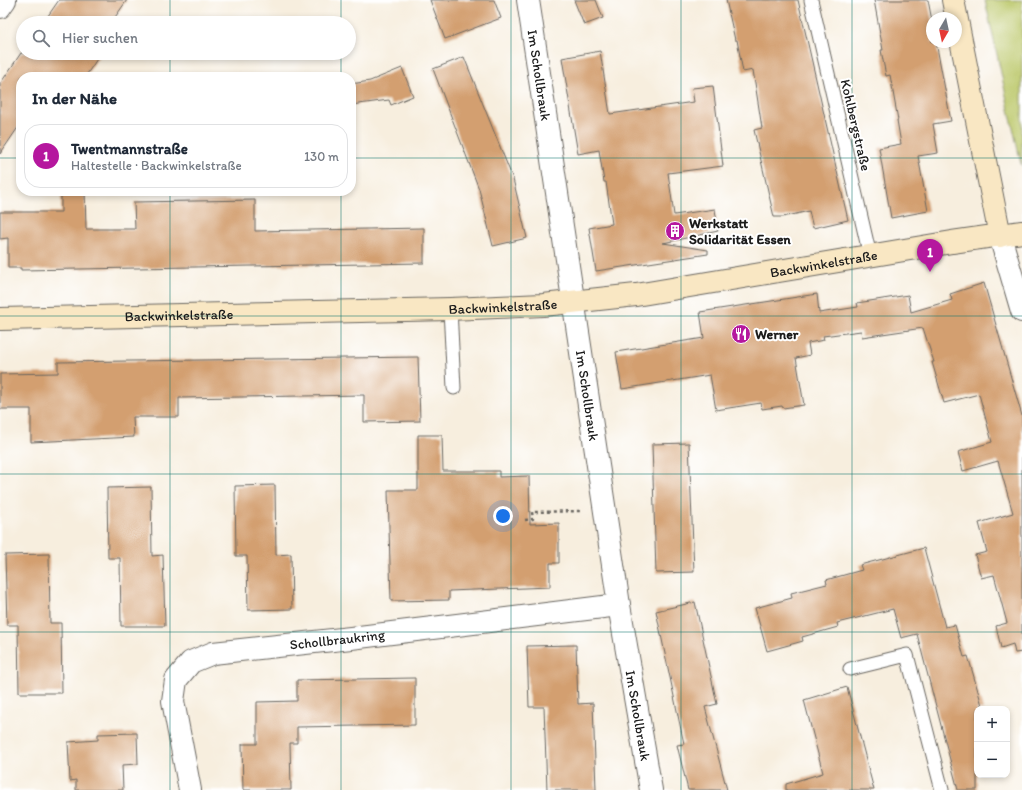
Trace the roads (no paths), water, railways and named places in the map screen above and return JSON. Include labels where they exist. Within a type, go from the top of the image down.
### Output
[{"type":"main road","points":[[953,0],[1000,236]]},
{"type":"main road","name":"Backwinkelstraße","points":[[0,319],[450,309],[543,305],[636,295],[1022,232]]},
{"type":"street","points":[[0,7],[4,0]]},
{"type":"street","name":"Im Schollbrauk","points":[[528,0],[572,302],[619,605],[651,790]]},
{"type":"street","points":[[1000,236],[1022,311]]},
{"type":"street","name":"Schollbraukring","points":[[190,790],[173,702],[176,680],[191,662],[214,652],[359,637],[619,605]]},
{"type":"lane","name":"Kohlbergstraße","points":[[811,0],[870,256]]},
{"type":"lane","points":[[450,309],[454,388]]},
{"type":"lane","points":[[850,669],[907,655],[942,790]]},
{"type":"place","name":"Werkstatt Solidarität Essen","points":[[675,231]]},
{"type":"place","name":"Twentmannstraße","points":[[930,272]]},
{"type":"place","name":"Werner","points":[[741,334]]}]
